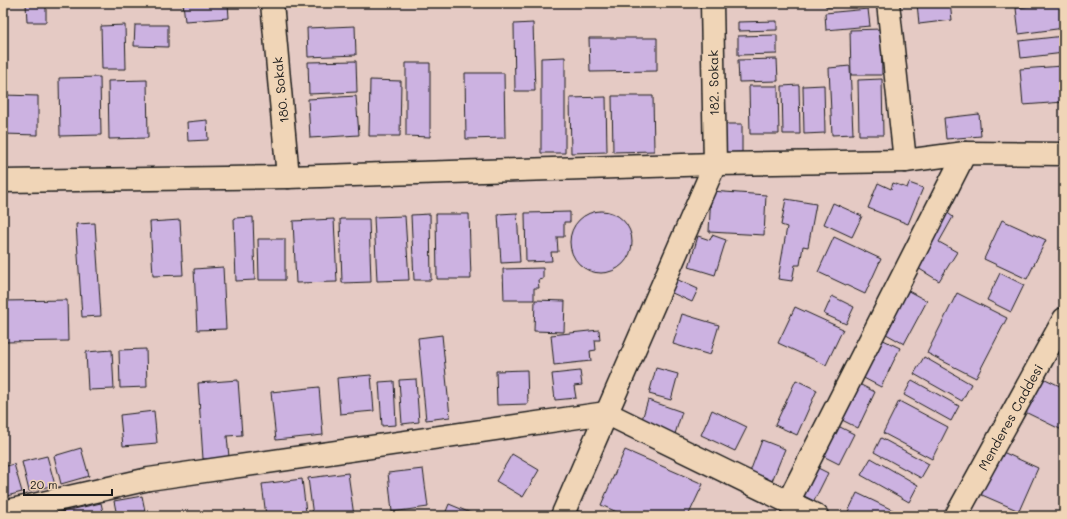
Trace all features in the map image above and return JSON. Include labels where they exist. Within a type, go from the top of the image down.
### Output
[{"type":"street","name":"180. Sokak","points":[[272,3],[288,177]]},
{"type":"street","name":"182. Sokak","points":[[712,3],[715,164]]},
{"type":"street","points":[[888,3],[905,161]]},
{"type":"street","points":[[3,181],[288,177],[715,164],[905,161],[965,154],[1064,154]]},
{"type":"street","points":[[788,502],[965,154]]},
{"type":"street","points":[[562,516],[715,164]]},
{"type":"street","name":"Menderes Caddesi","points":[[956,516],[1064,318]]},
{"type":"street","points":[[3,512],[149,479],[606,413],[817,516]]},
{"type":"building","points":[[26,3],[46,3],[46,22],[27,22]]},
{"type":"building","points":[[183,3],[228,3],[229,18],[185,21]]},
{"type":"building","points":[[737,3],[769,3],[737,4]]},
{"type":"building","points":[[826,3],[867,3],[867,5],[826,7]]},
{"type":"building","points":[[917,3],[950,3],[952,20],[919,24]]},
{"type":"building","points":[[1064,3],[1064,28],[1019,34],[1016,8]]},
{"type":"building","points":[[868,9],[870,26],[826,30],[825,13]]},
{"type":"building","points":[[777,21],[777,30],[738,31],[738,22]]},
{"type":"building","points":[[533,23],[535,91],[515,91],[514,24]]},
{"type":"building","points":[[125,25],[126,69],[102,69],[101,26]]},
{"type":"building","points":[[135,25],[168,25],[168,47],[134,46]]},
{"type":"building","points":[[355,26],[356,55],[308,57],[307,28]]},
{"type":"building","points":[[881,29],[882,75],[851,75],[850,30]]},
{"type":"building","points":[[777,35],[777,54],[738,55],[738,36]]},
{"type":"building","points":[[1064,36],[1064,53],[1021,58],[1019,41]]},
{"type":"building","points":[[589,38],[657,38],[657,71],[590,72]]},
{"type":"building","points":[[565,57],[565,153],[541,153],[541,58]]},
{"type":"building","points":[[777,59],[778,81],[739,82],[738,60]]},
{"type":"building","points":[[356,61],[357,92],[309,94],[308,62]]},
{"type":"building","points":[[406,63],[430,63],[430,137],[406,136]]},
{"type":"building","points":[[850,66],[853,134],[832,135],[829,68]]},
{"type":"building","points":[[1063,66],[1064,102],[1023,105],[1020,69]]},
{"type":"building","points":[[465,73],[504,73],[505,138],[466,139]]},
{"type":"building","points":[[100,77],[101,135],[60,136],[59,78]]},
{"type":"building","points":[[882,79],[883,135],[859,135],[858,80]]},
{"type":"building","points":[[147,80],[148,138],[109,139],[108,81]]},
{"type":"building","points":[[370,80],[401,81],[400,136],[369,136]]},
{"type":"building","points":[[799,85],[800,134],[783,134],[782,86]]},
{"type":"building","points":[[824,85],[825,133],[804,134],[803,86]]},
{"type":"building","points":[[749,86],[778,86],[779,134],[750,134]]},
{"type":"building","points":[[3,95],[38,96],[38,135],[3,134]]},
{"type":"building","points":[[356,96],[359,135],[310,138],[308,99]]},
{"type":"building","points":[[612,96],[653,96],[654,151],[613,152]]},
{"type":"building","points":[[606,97],[607,152],[571,153],[570,98]]},
{"type":"building","points":[[979,114],[981,136],[946,139],[944,118]]},
{"type":"building","points":[[207,120],[208,140],[188,141],[187,122]]},
{"type":"building","points":[[720,124],[742,124],[742,152],[720,153]]},
{"type":"building","points":[[878,183],[891,189],[893,183],[907,188],[909,183],[923,188],[908,224],[868,208]]},
{"type":"building","points":[[711,191],[766,195],[764,235],[709,232]]},
{"type":"building","points":[[786,199],[816,204],[808,247],[803,246],[800,265],[795,265],[792,281],[778,279],[787,227],[781,225]]},
{"type":"building","points":[[833,203],[862,216],[852,237],[824,224]]},
{"type":"building","points":[[595,211],[607,211],[623,220],[630,230],[632,242],[630,254],[623,264],[607,273],[595,273],[584,268],[575,259],[570,248],[570,236],[575,225],[584,216]]},
{"type":"building","points":[[945,211],[953,217],[939,242],[957,252],[939,281],[913,265]]},
{"type":"building","points":[[570,212],[570,222],[564,222],[564,237],[557,237],[558,252],[551,252],[552,261],[526,262],[525,213]]},
{"type":"building","points":[[517,213],[520,262],[501,263],[498,214]]},
{"type":"building","points":[[430,214],[431,280],[414,280],[411,215]]},
{"type":"building","points":[[436,214],[469,214],[471,279],[437,279]]},
{"type":"building","points":[[405,216],[409,280],[377,281],[374,217]]},
{"type":"building","points":[[253,217],[255,280],[236,281],[234,218]]},
{"type":"building","points":[[334,219],[337,282],[296,283],[293,221]]},
{"type":"building","points":[[340,219],[369,219],[371,282],[342,283]]},
{"type":"building","points":[[180,220],[183,275],[153,276],[150,222]]},
{"type":"building","points":[[1002,220],[1046,240],[1027,279],[984,259]]},
{"type":"building","points":[[95,223],[101,316],[82,317],[76,224]]},
{"type":"building","points":[[712,235],[726,240],[715,275],[689,267],[698,236],[710,240]]},
{"type":"building","points":[[834,237],[881,259],[865,294],[818,272]]},
{"type":"building","points":[[258,239],[285,239],[285,280],[259,280]]},
{"type":"building","points":[[223,267],[226,329],[197,330],[194,269]]},
{"type":"building","points":[[543,268],[543,279],[538,280],[539,288],[534,288],[534,300],[504,300],[503,269]]},
{"type":"building","points":[[1000,273],[1024,285],[1011,312],[987,300]]},
{"type":"building","points":[[676,279],[698,289],[692,302],[670,292]]},
{"type":"building","points":[[901,287],[927,301],[904,344],[879,330]]},
{"type":"building","points":[[957,293],[1007,318],[976,378],[927,353]]},
{"type":"building","points":[[832,296],[854,307],[846,324],[824,314]]},
{"type":"building","points":[[67,300],[68,341],[3,342],[3,301]]},
{"type":"building","points":[[535,300],[565,301],[564,332],[534,331]]},
{"type":"building","points":[[795,307],[843,329],[826,365],[778,343]]},
{"type":"building","points":[[682,314],[719,325],[710,355],[673,344]]},
{"type":"building","points":[[599,330],[600,340],[595,340],[596,350],[590,351],[591,361],[554,365],[551,335]]},
{"type":"building","points":[[442,335],[450,417],[426,420],[418,338]]},
{"type":"building","points":[[875,336],[900,348],[881,387],[856,374]]},
{"type":"building","points":[[146,349],[147,387],[120,388],[119,350]]},
{"type":"building","points":[[112,350],[114,389],[88,390],[86,352]]},
{"type":"building","points":[[924,357],[971,384],[962,401],[914,374]]},
{"type":"building","points":[[656,368],[678,374],[671,400],[649,394]]},
{"type":"building","points":[[527,370],[528,404],[497,405],[496,371]]},
{"type":"building","points":[[580,371],[582,385],[574,386],[576,398],[555,400],[552,374]]},
{"type":"building","points":[[371,375],[374,411],[340,414],[337,378]]},
{"type":"building","points":[[1039,376],[1064,388],[1064,431],[1023,411]]},
{"type":"building","points":[[416,379],[419,422],[402,424],[399,380]]},
{"type":"building","points":[[238,380],[242,435],[227,436],[229,457],[203,459],[198,383]]},
{"type":"building","points":[[796,380],[817,390],[797,435],[775,425]]},
{"type":"building","points":[[851,380],[875,392],[858,428],[834,416]]},
{"type":"building","points":[[912,380],[959,406],[951,421],[904,395]]},
{"type":"building","points":[[394,381],[396,425],[382,426],[379,382]]},
{"type":"building","points":[[319,387],[323,435],[276,440],[271,392]]},
{"type":"building","points":[[648,400],[682,412],[674,437],[640,426]]},
{"type":"building","points":[[899,401],[948,427],[932,459],[883,433]]},
{"type":"building","points":[[712,410],[747,427],[735,451],[701,435]]},
{"type":"building","points":[[154,411],[157,443],[123,446],[120,415]]},
{"type":"building","points":[[830,422],[854,434],[839,464],[815,452]]},
{"type":"building","points":[[881,438],[929,464],[921,478],[874,452]]},
{"type":"building","points":[[762,440],[785,449],[772,481],[750,472]]},
{"type":"building","points":[[81,448],[89,476],[61,484],[54,456]]},
{"type":"building","points":[[994,448],[1038,468],[1019,511],[975,492]]},
{"type":"building","points":[[625,450],[703,484],[688,516],[626,516],[601,505]]},
{"type":"building","points":[[512,454],[539,470],[523,497],[496,481]]},
{"type":"building","points":[[47,456],[55,485],[29,491],[22,462]]},
{"type":"building","points":[[871,458],[918,485],[909,502],[861,475]]},
{"type":"building","points":[[14,464],[22,492],[3,497],[3,467]]},
{"type":"building","points":[[810,464],[828,473],[814,501],[796,492]]},
{"type":"building","points":[[423,469],[428,507],[392,512],[388,473]]},
{"type":"building","points":[[348,473],[354,516],[313,516],[308,478]]},
{"type":"building","points":[[302,479],[306,512],[266,516],[262,484]]},
{"type":"building","points":[[857,493],[903,515],[846,516]]},
{"type":"building","points":[[142,496],[146,516],[117,516],[114,501]]},
{"type":"building","points":[[101,503],[104,516],[62,516],[61,512]]},
{"type":"building","points":[[449,504],[478,516],[449,516],[445,514]]},
{"type":"building","points":[[571,508],[591,516],[568,516]]}]
